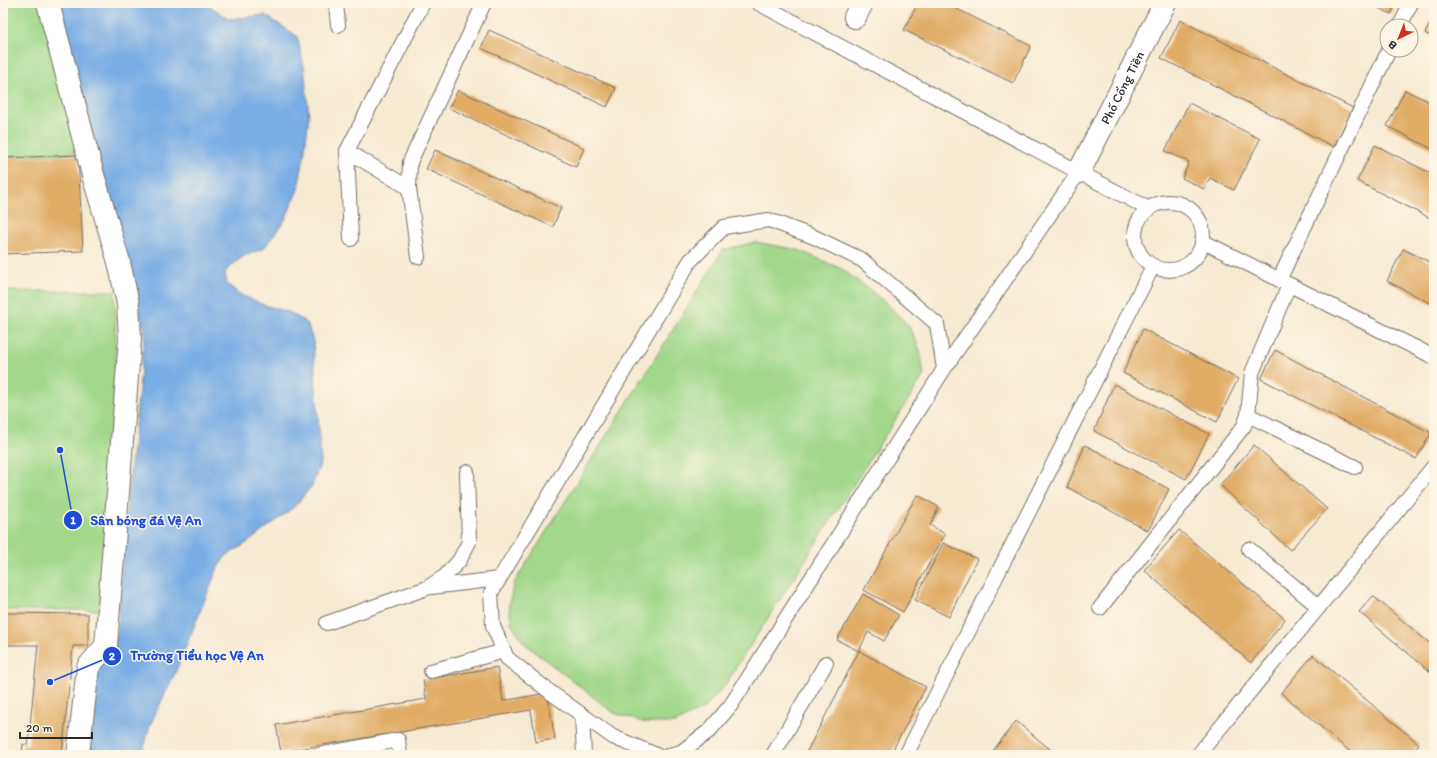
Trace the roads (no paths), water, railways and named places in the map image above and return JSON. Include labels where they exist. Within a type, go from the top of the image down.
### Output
[{"type":"street","points":[[48,3],[93,175],[119,262],[128,304],[130,339],[106,646],[88,667],[78,755]]},
{"type":"street","name":"Phố Cổng Tiền","points":[[1079,172],[1165,3]]},
{"type":"lane","points":[[336,3],[338,24]]},
{"type":"lane","points":[[351,239],[347,151],[423,3]]},
{"type":"lane","points":[[418,257],[409,188],[410,162],[484,3]]},
{"type":"lane","points":[[758,3],[1149,209]]},
{"type":"lane","points":[[1404,18],[1411,3]]},
{"type":"lane","points":[[1100,608],[1244,426],[1248,415],[1252,373],[1284,282],[1385,58]]},
{"type":"lane","points":[[347,151],[409,188]]},
{"type":"lane","points":[[669,755],[681,752],[709,731],[731,705],[944,369],[1079,172]]},
{"type":"lane","points":[[1167,202],[1179,204],[1189,210],[1197,219],[1202,229],[1202,242],[1198,254],[1190,263],[1176,270],[1164,270],[1153,266],[1140,254],[1135,243],[1135,231],[1138,220],[1149,209],[1167,202]]},
{"type":"lane","points":[[656,755],[613,737],[550,692],[507,658],[493,626],[490,594],[690,261],[724,227],[770,220],[814,237],[862,260],[937,324],[944,369]]},
{"type":"lane","points":[[1202,242],[1434,357]]},
{"type":"lane","points":[[906,755],[1153,266]]},
{"type":"lane","points":[[1248,415],[1355,467]]},
{"type":"lane","points":[[1198,755],[1434,466]]},
{"type":"lane","points":[[427,588],[444,577],[459,561],[469,542],[468,472]]},
{"type":"lane","points":[[1249,549],[1318,607]]},
{"type":"lane","points":[[327,622],[427,588],[499,579]]},
{"type":"lane","points":[[431,671],[504,651]]},
{"type":"lane","points":[[773,755],[826,663]]},
{"type":"lane","points":[[582,715],[584,755]]},
{"type":"lane","points":[[319,755],[398,740],[400,755]]},
{"type":"water","points":[[55,3],[206,3],[229,19],[265,15],[297,36],[304,66],[309,116],[298,189],[285,220],[264,248],[242,257],[225,272],[227,284],[241,295],[264,305],[291,313],[307,323],[313,341],[321,462],[312,486],[294,507],[247,543],[226,556],[218,567],[176,671],[150,725],[142,755],[84,755],[96,663],[111,660],[118,630],[125,522],[145,332],[86,125]]},
{"type":"place","name":"Sân bóng đá Vệ An","points":[[60,450]]},
{"type":"place","name":"Trường Tiểu học Vệ An","points":[[50,682]]}]
